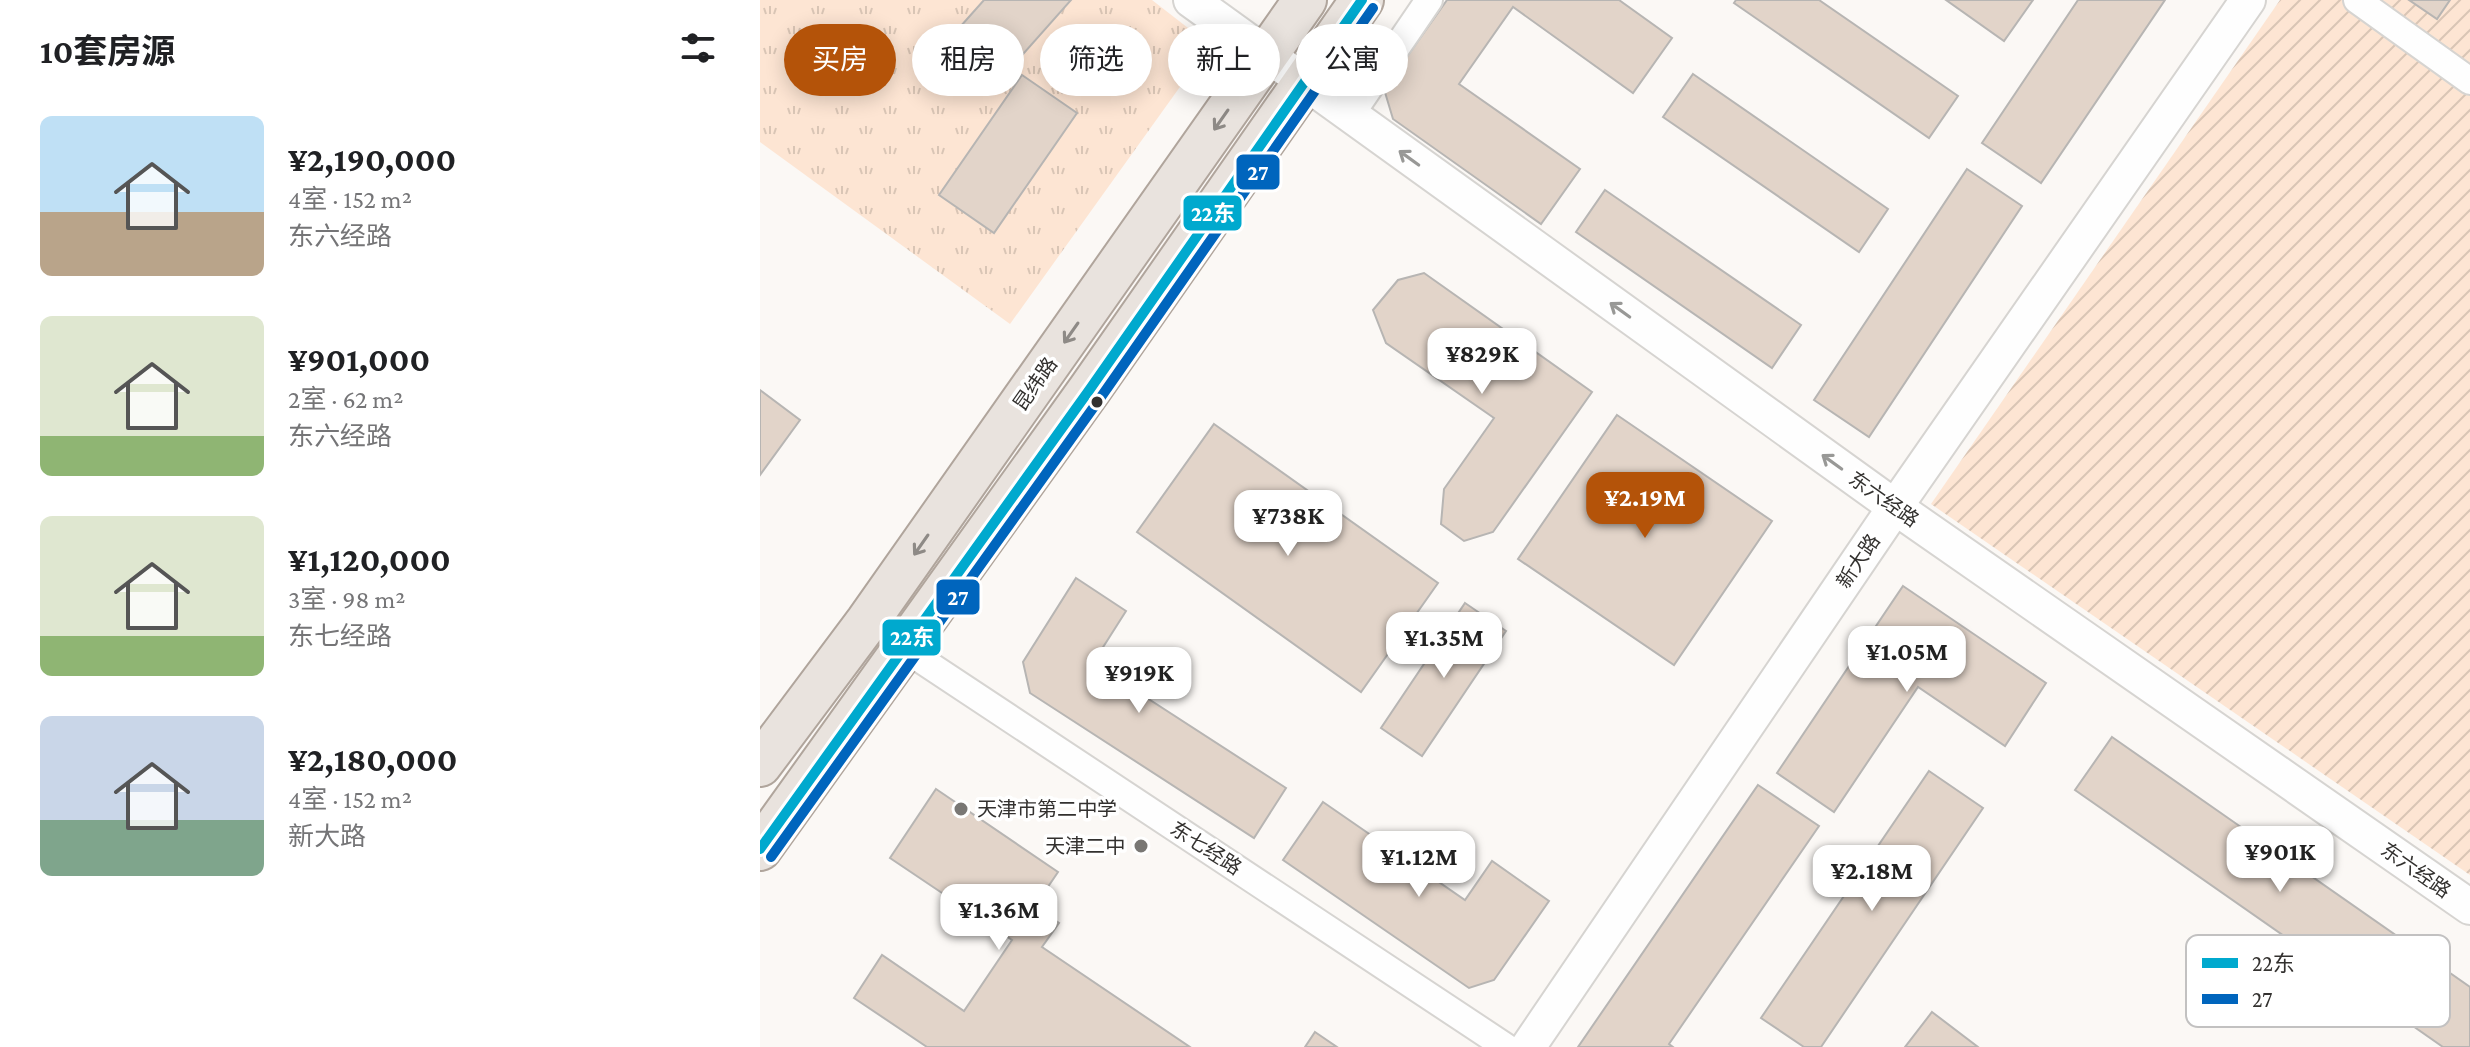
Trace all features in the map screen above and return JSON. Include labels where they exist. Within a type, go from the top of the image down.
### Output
[{"type":"main road","name":"昆纬路","points":[[1280,36],[1305,0]]},
{"type":"main road","points":[[1345,24],[1362,0]]},
{"type":"main road","points":[[760,849],[905,649],[1296,94]]},
{"type":"main road","name":"昆纬路","points":[[760,765],[867,622],[1238,96]]},
{"type":"street","name":"东六经路","points":[[1191,0],[1223,24]]},
{"type":"street","points":[[1350,116],[1429,0]]},
{"type":"street","name":"新大路","points":[[1528,1047],[1895,507],[2248,0]]},
{"type":"street","points":[[2357,0],[2470,81]]},
{"type":"street","name":"东六经路","points":[[1322,96],[1895,507],[2470,907]]},
{"type":"street","name":"东七经路","points":[[905,649],[1506,1047]]},
{"type":"green space","points":[[760,0],[1152,0],[1183,24],[1168,24],[1168,96],[1173,96],[1010,324],[760,142]]},
{"type":"green space","points":[[2280,0],[2470,0],[2470,875],[1931,504]]},
{"type":"building","points":[[984,0],[1071,0],[1050,24],[1040,24],[1040,35],[1024,53],[1024,24],[963,24]]},
{"type":"building","points":[[1447,0],[1619,0],[1672,38],[1633,93],[1513,7],[1459,84],[1580,169],[1541,224],[1393,119],[1386,96],[1408,96],[1408,55]]},
{"type":"building","points":[[1736,0],[1819,0],[1958,96],[1929,138],[1734,3]]},
{"type":"building","points":[[1946,0],[2033,0],[2004,41]]},
{"type":"building","points":[[2078,0],[2165,0],[2041,183],[1982,143]]},
{"type":"building","points":[[2409,0],[2450,0],[2437,19]]},
{"type":"building","points":[[1693,74],[1888,209],[1859,252],[1663,117]]},
{"type":"building","points":[[1024,76],[1040,87],[1040,96],[1052,96],[1077,113],[994,233],[939,195],[1007,96],[1024,96]]},
{"type":"building","points":[[1967,169],[2022,206],[1869,437],[1814,400]]},
{"type":"building","points":[[1605,190],[1801,325],[1772,368],[1576,232]]},
{"type":"building","points":[[1424,273],[1592,392],[1493,532],[1464,541],[1441,524],[1444,489],[1494,418],[1386,343],[1373,310],[1398,280]]},
{"type":"building","points":[[760,390],[800,420],[760,475]]},
{"type":"building","points":[[1617,415],[1772,521],[1674,665],[1518,559]]},
{"type":"building","points":[[1214,424],[1438,583],[1361,692],[1137,532]]},
{"type":"building","points":[[1076,578],[1126,611],[1093,663],[1286,788],[1254,838],[1030,693],[1023,662]]},
{"type":"building","points":[[1903,586],[2046,683],[2005,746],[1918,687],[1834,812],[1777,773]]},
{"type":"building","points":[[1465,603],[1506,631],[1422,756],[1381,728]]},
{"type":"building","points":[[2112,737],[2396,935],[2283,935],[2075,790]]},
{"type":"building","points":[[1929,771],[1983,808],[1821,1047],[1804,1047],[1761,1018]]},
{"type":"building","points":[[1758,785],[1819,826],[1669,1044],[1673,1047],[1578,1047]]},
{"type":"building","points":[[936,789],[1058,872],[1035,906],[1059,923],[1042,947],[1190,1047],[927,1047],[854,998],[882,955],[964,1011],[1012,940],[890,858]]},
{"type":"building","points":[[1323,802],[1465,900],[1492,861],[1549,901],[1494,980],[1469,988],[1283,860]]},
{"type":"building","points":[[2450,973],[2470,987],[2470,1047],[2443,1047],[2414,1027],[2450,1027]]},
{"type":"building","points":[[1932,1012],[1978,1047],[1905,1047]]},
{"type":"building","points":[[1315,1032],[1337,1047],[1305,1047]]},
{"type":"transit line","name":"22东","points":[[760,849],[1090,389],[1362,0]]},
{"type":"transit line","name":"27","points":[[771,857],[1101,397],[1373,8]]},
{"type":"place","name":"天津市第二中学","points":[[961,809]]},
{"type":"place","name":"天津二中","points":[[1141,846]]}]
